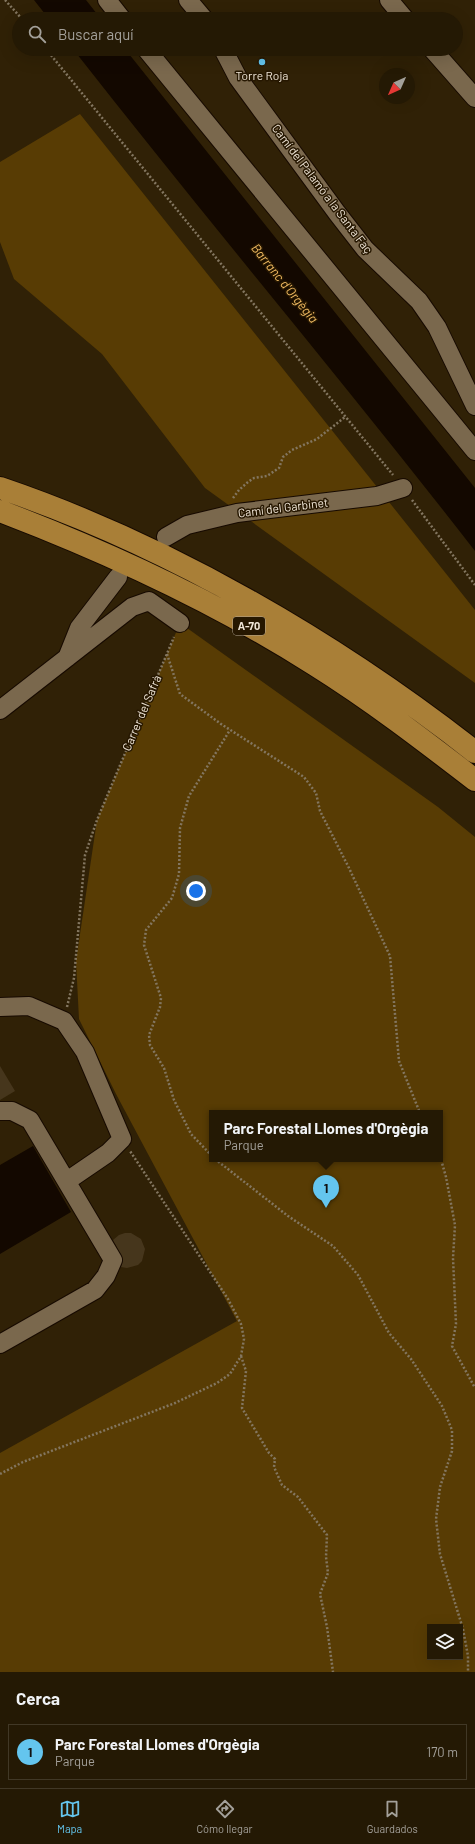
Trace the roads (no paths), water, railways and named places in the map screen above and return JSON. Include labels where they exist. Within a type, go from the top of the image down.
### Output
[{"type":"highway","name":"A-70","points":[[0,488],[97,527],[220,586],[369,673],[437,722],[475,752]]},
{"type":"highway","name":"A-70","points":[[0,511],[44,528],[154,576],[258,631],[316,665],[368,700],[475,780]]},
{"type":"street","points":[[107,0],[116,12]]},
{"type":"street","points":[[188,0],[198,12]]},
{"type":"street","points":[[389,0],[399,12]]},
{"type":"street","points":[[152,56],[475,451]]},
{"type":"street","name":"Camí del Palamó a la Santa Faç","points":[[226,56],[238,78],[337,213],[366,249],[419,301],[437,327],[475,406]]},
{"type":"street","points":[[438,56],[475,98]]},
{"type":"street","name":"Camí del Garbinet","points":[[166,537],[187,525],[237,513],[377,496],[403,488]]},
{"type":"street","points":[[67,658],[79,628],[118,577]]},
{"type":"street","points":[[0,710],[132,607],[149,601],[180,624]]},
{"type":"street","points":[[0,1007],[30,1006],[64,1021],[85,1052],[122,1139],[108,1153],[67,1181]]},
{"type":"street","points":[[0,1111],[12,1111],[30,1120],[114,1260],[106,1276],[95,1290],[0,1344]]},
{"type":"water","points":[[34,0],[86,0],[95,12],[43,12]]},
{"type":"water","name":"Barranc d'Orgègia","points":[[79,56],[131,56],[475,488],[475,551],[426,488]]},
{"type":"water","points":[[33,1146],[71,1212],[0,1254],[0,1165]]},
{"type":"place","name":"Torre Roja","points":[[262,62]]},
{"type":"place","name":"Parc Forestal Llomes d'Orgègia","points":[[326,1208]]}]
